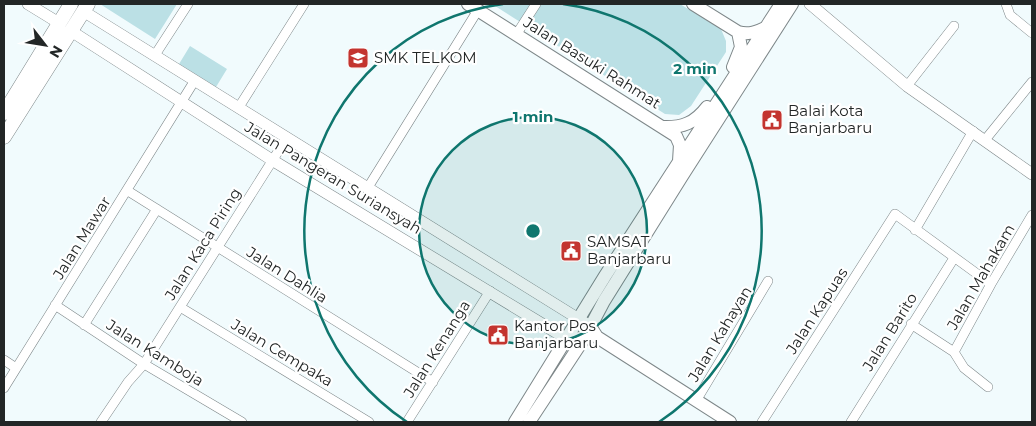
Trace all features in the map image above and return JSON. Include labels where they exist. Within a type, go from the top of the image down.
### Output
[{"type":"highway","points":[[4,113],[81,6]]},
{"type":"highway","points":[[4,137],[65,27]]},
{"type":"main road","points":[[693,4],[738,32],[746,34],[758,32],[767,27]]},
{"type":"main road","points":[[529,422],[588,330],[610,279],[679,161],[781,4]]},
{"type":"main road","points":[[610,279],[682,176],[792,4]]},
{"type":"main road","name":"Jalan Basuki Rahmat","points":[[473,7],[676,136],[680,146],[679,161]]},
{"type":"main road","points":[[662,127],[676,127],[698,118],[737,59],[741,47],[738,32]]},
{"type":"main road","points":[[515,422],[567,339],[588,330]]},
{"type":"main road","points":[[588,330],[730,422]]},
{"type":"street","name":"Jalan Pangeran Suriansyah","points":[[28,4],[272,160],[567,339]]},
{"type":"street","points":[[155,55],[188,4]]},
{"type":"street","points":[[239,107],[304,4]]},
{"type":"street","points":[[516,35],[536,4]]},
{"type":"street","points":[[810,4],[907,86],[1032,174]]},
{"type":"street","points":[[1006,4],[1010,15],[1032,33]]},
{"type":"street","name":"Jalan Pangeran Suriansyah","points":[[81,6],[286,139],[588,330]]},
{"type":"street","points":[[367,189],[473,7]]},
{"type":"street","points":[[907,86],[954,26]]},
{"type":"street","name":"Jalan Mawar","points":[[4,388],[6,378],[16,368],[128,191],[195,80]]},
{"type":"street","points":[[985,140],[1032,82]]},
{"type":"street","points":[[973,131],[915,230],[991,284]]},
{"type":"street","name":"Jalan Kaca Piring","points":[[101,422],[128,382],[144,364],[286,139]]},
{"type":"street","name":"Jalan Dahlia","points":[[128,191],[433,382]]},
{"type":"street","points":[[84,325],[157,209]]},
{"type":"street","name":"Jalan Kapuas","points":[[762,422],[895,214],[915,230]]},
{"type":"street","name":"Jalan Mahakam","points":[[954,352],[991,284],[1032,216]]},
{"type":"street","name":"Jalan Barito","points":[[850,422],[954,258]]},
{"type":"street","name":"Jalan Kahayan","points":[[696,401],[768,281]]},
{"type":"street","name":"Jalan Kenanga","points":[[407,422],[490,292]]},
{"type":"street","name":"Jalan Kamboja","points":[[55,305],[144,364],[242,422]]},
{"type":"street","name":"Jalan Cempaka","points":[[180,307],[370,422]]},
{"type":"street","points":[[911,324],[954,352],[964,368],[988,387]]},
{"type":"street","points":[[567,339],[588,330]]},
{"type":"street","points":[[4,360],[16,368]]},
{"type":"shaded area","points":[[100,4],[177,4],[155,39]]},
{"type":"shaded area","points":[[492,4],[680,4],[721,29],[726,41],[726,52],[691,106],[679,115],[665,114]]},
{"type":"shaded area","points":[[190,46],[227,69],[216,87],[179,64]]},
{"type":"place","name":"SMK TELKOM","points":[[358,58]]},
{"type":"place","name":"Balai Kota Banjarbaru","points":[[772,120]]},
{"type":"place","name":"SAMSAT Banjarbaru","points":[[571,251]]},
{"type":"place","name":"Kantor Pos Banjarbaru","points":[[498,335]]}]
